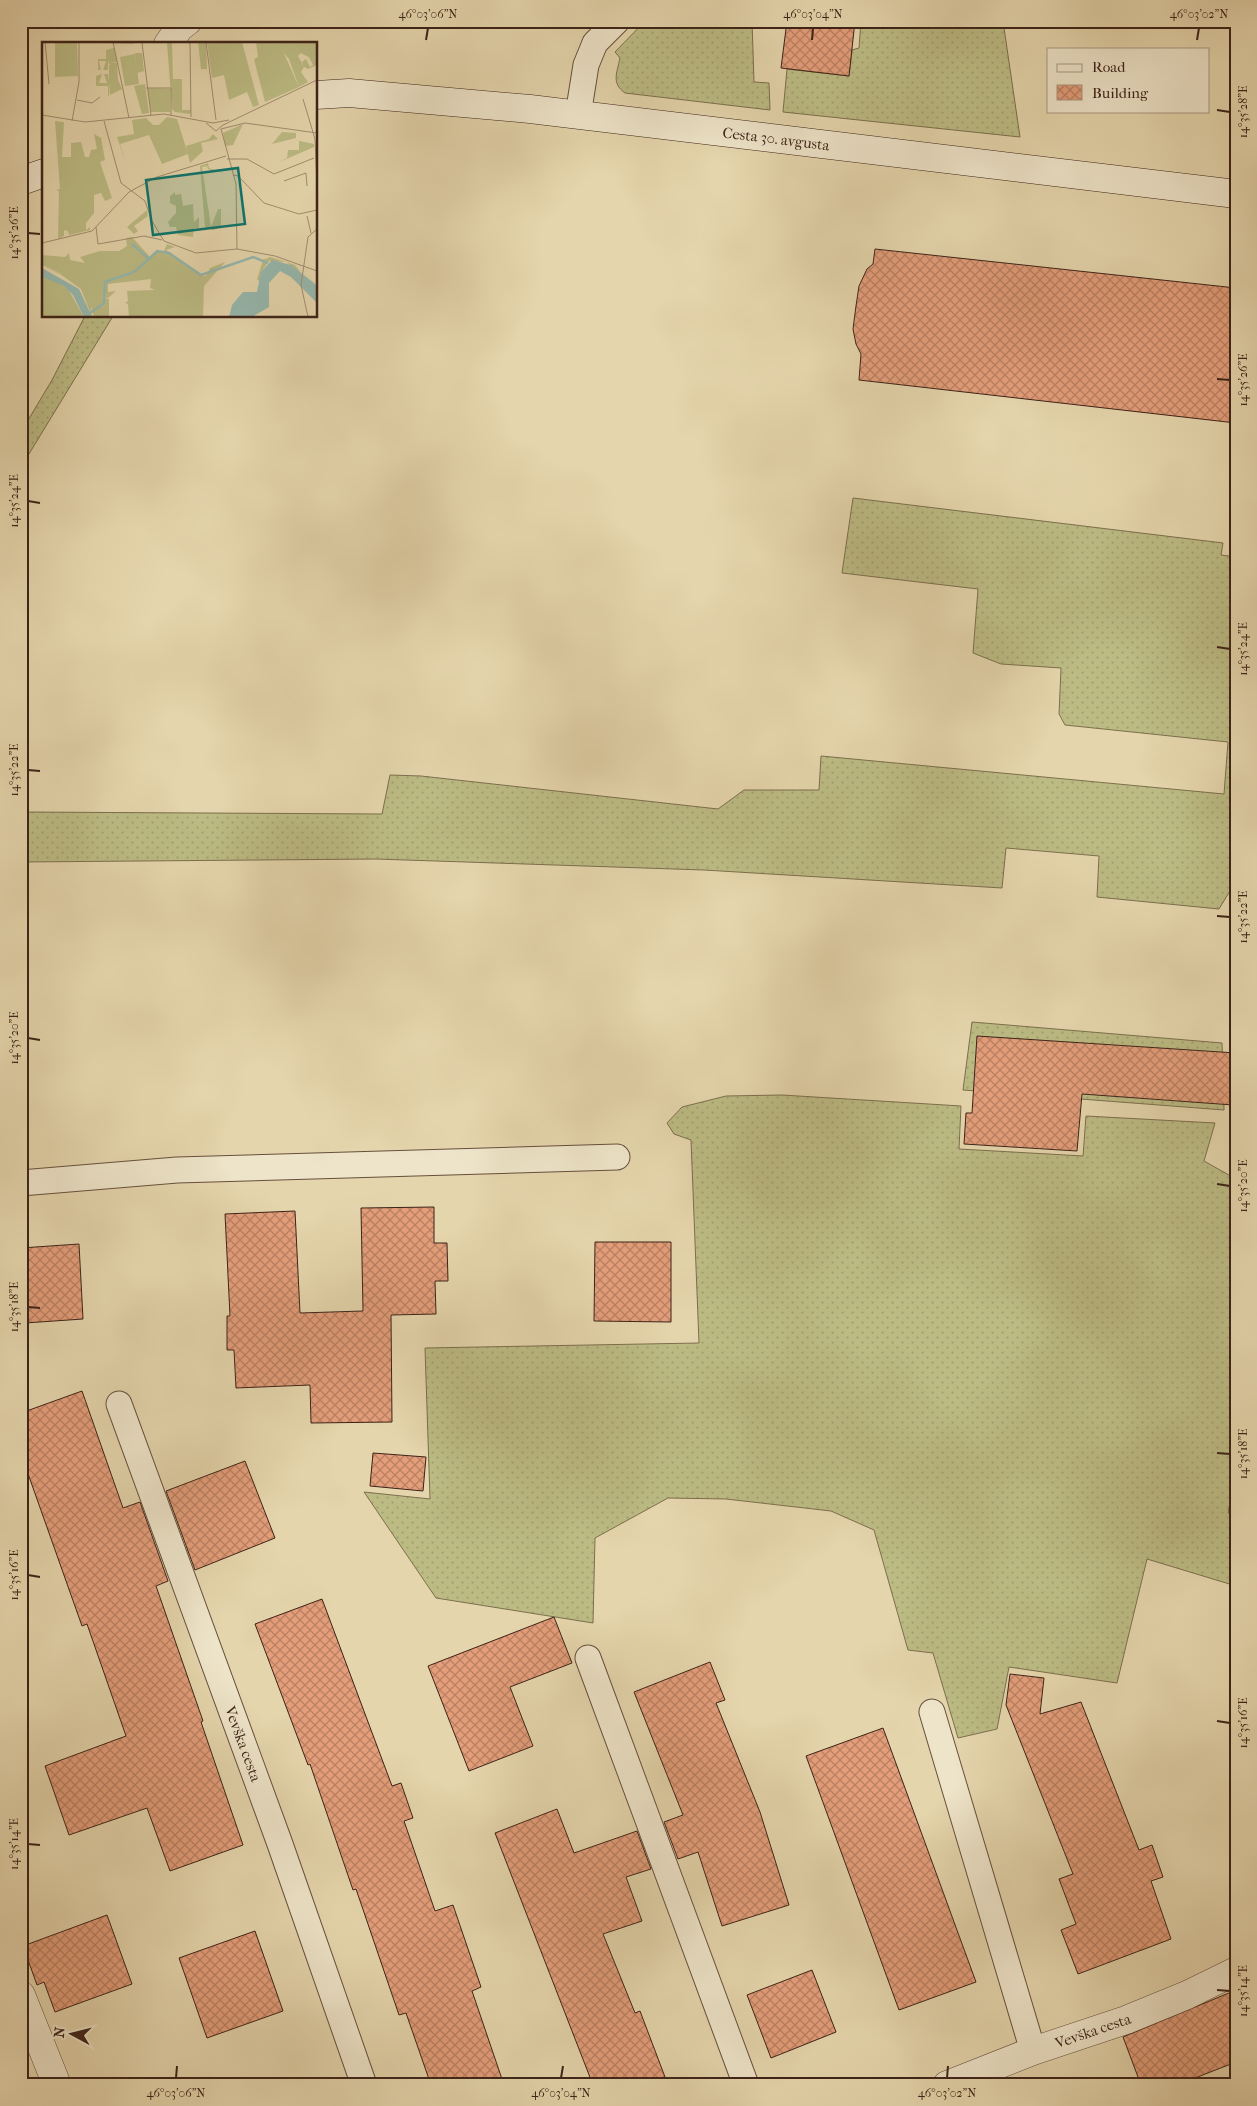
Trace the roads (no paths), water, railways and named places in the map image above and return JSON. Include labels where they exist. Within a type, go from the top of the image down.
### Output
[{"type":"street","points":[[169,42],[180,27],[188,21]]},
{"type":"street","name":"Cesta 30. avgusta","points":[[318,95],[349,93],[578,115],[1236,194]]},
{"type":"street","points":[[21,181],[42,174]]},
{"type":"street","name":"Vevška cesta","points":[[947,2085],[1033,2051],[1126,2020],[1187,1995],[1236,1971]]},
{"type":"street","points":[[21,1994],[57,2085]]},
{"type":"lane","points":[[578,115],[586,65],[596,43],[617,21]]},
{"type":"lane","points":[[21,1183],[177,1170],[617,1157]]},
{"type":"lane","name":"Vevška cesta","points":[[119,1404],[273,1826],[364,2085]]},
{"type":"lane","points":[[588,1658],[746,2085]]},
{"type":"lane","points":[[932,1712],[1033,2051]]}]
